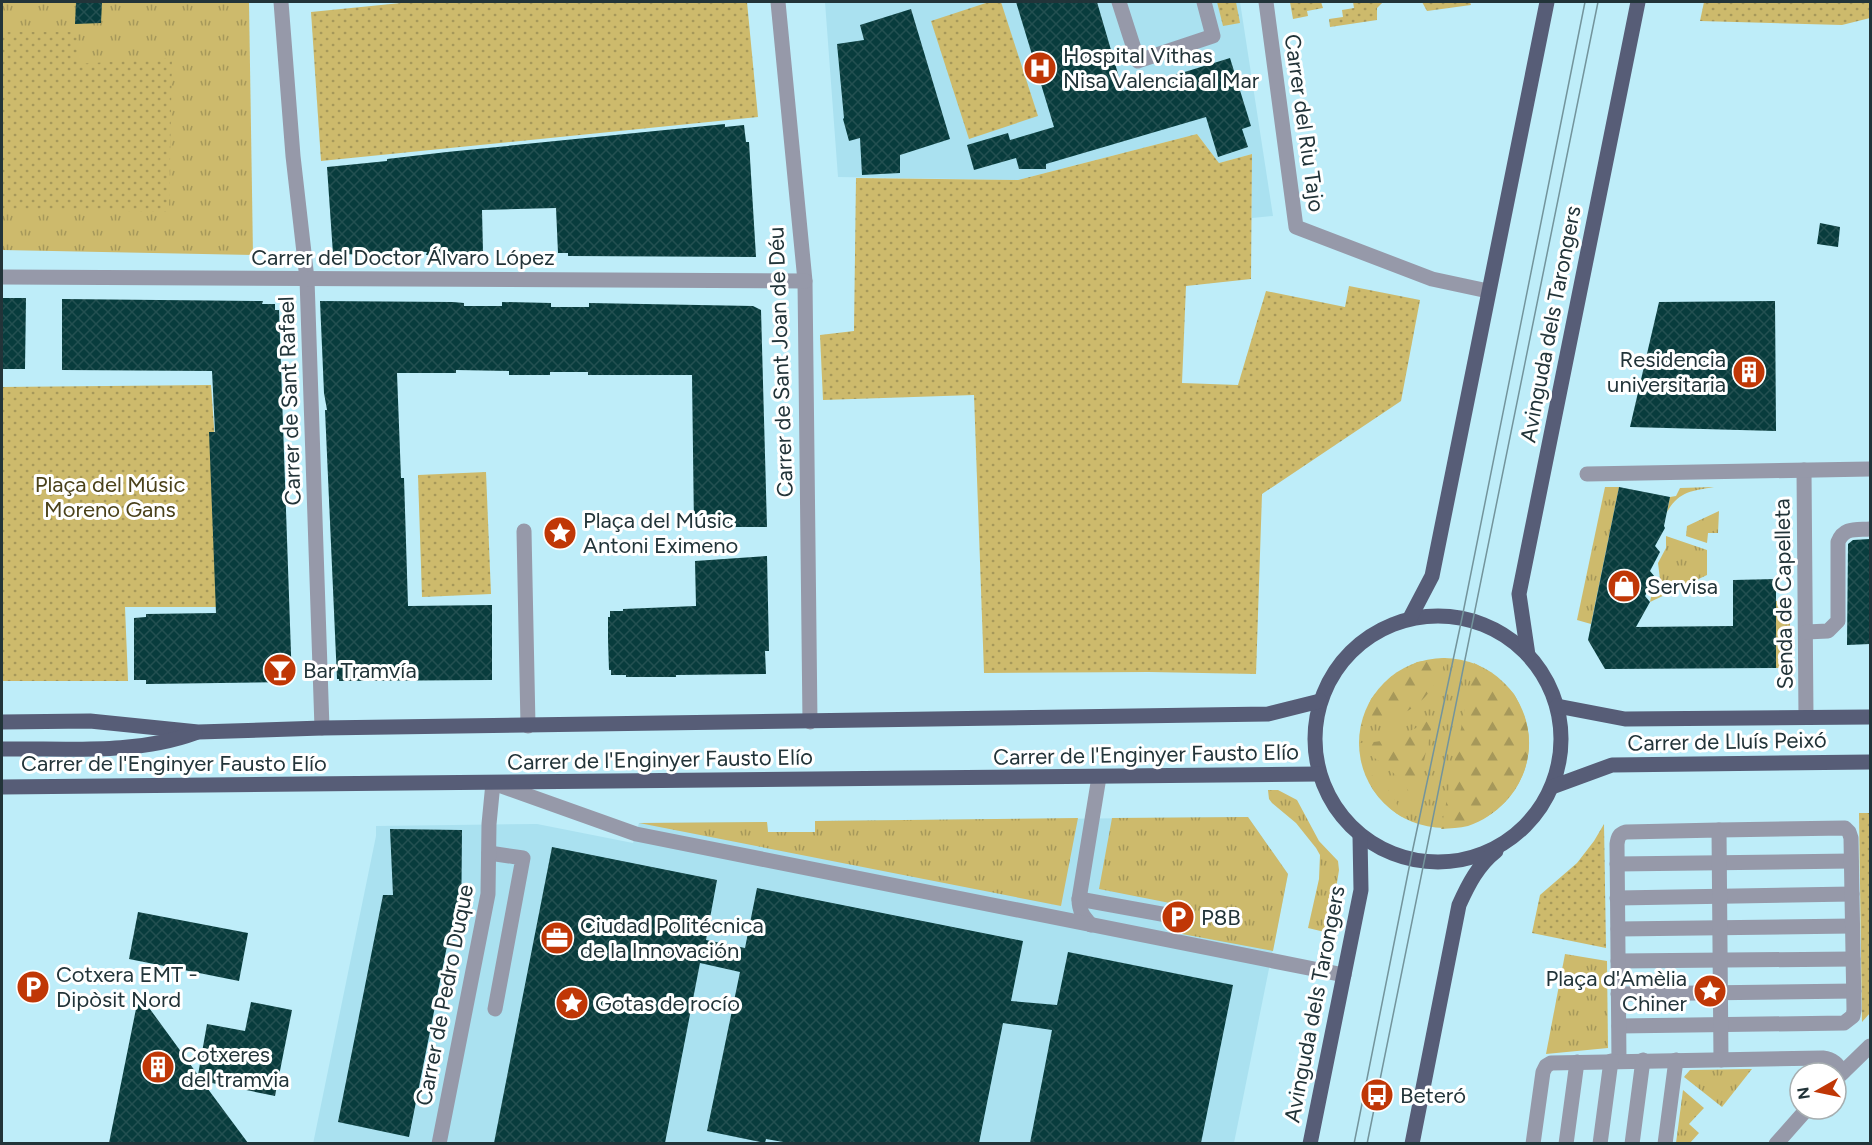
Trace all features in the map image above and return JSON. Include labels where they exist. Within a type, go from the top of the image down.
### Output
[{"type":"main road","points":[[1410,618],[1432,576],[1547,2]]},
{"type":"main road","name":"Avinguda dels Tarongers","points":[[1528,655],[1519,594],[1638,2]]},
{"type":"main road","points":[[1412,1143],[1460,905],[1475,873],[1489,856],[1512,838],[1535,815],[1552,787],[1558,768],[1561,727],[1557,706],[1545,679],[1528,655],[1503,634],[1473,620],[1436,615],[1410,618],[1386,626],[1364,639],[1330,677],[1320,701],[1314,737],[1319,774],[1335,808],[1360,836],[1384,851],[1411,860],[1449,862],[1475,857],[1512,838]]},
{"type":"main road","name":"Carrer de l'Enginyer Fausto Elío","points":[[2,722],[90,721],[198,732],[322,728],[1268,714],[1320,701]]},
{"type":"main road","name":"Carrer de Lluís Peixó","points":[[1557,706],[1625,719],[1870,717]]},
{"type":"main road","name":"Carrer de l'Enginyer Fausto Elío","points":[[2,749],[126,748],[172,742],[198,732]]},
{"type":"main road","name":"Carrer de Lluís Peixó","points":[[1552,787],[1612,765],[1870,762]]},
{"type":"main road","name":"Carrer de l'Enginyer Fausto Elío","points":[[2,787],[1319,774]]},
{"type":"main road","name":"Avinguda dels Tarongers","points":[[1310,1143],[1361,890],[1360,836]]},
{"type":"street","name":"Carrer de Sant Rafael","points":[[281,2],[293,156],[307,279],[322,728]]},
{"type":"street","name":"Carrer de Sant Joan de Déu","points":[[778,2],[805,281],[810,722]]},
{"type":"street","points":[[1119,2],[1138,60],[1213,36],[1204,2]]},
{"type":"street","name":"Carrer del Riu Tajo","points":[[1266,2],[1296,227],[1432,279],[1488,291]]},
{"type":"street","name":"Carrer del Doctor Álvaro López","points":[[2,277],[805,281]]},
{"type":"street","name":"Senda de Capelleta","points":[[1804,470],[1806,717]]},
{"type":"street","points":[[1587,474],[1870,470]]},
{"type":"street","points":[[1806,632],[1828,631],[1838,621],[1838,542],[1841,534],[1847,530],[1870,529]]},
{"type":"street","points":[[524,531],[528,726]]},
{"type":"street","points":[[1091,925],[1079,908],[1079,899],[1099,777]]},
{"type":"street","points":[[493,783],[636,834],[1344,975]]},
{"type":"street","name":"Carrer de Pedro Duque","points":[[439,1143],[488,894],[489,824],[493,783]]},
{"type":"street","points":[[1599,1143],[1615,1061],[1619,1026],[1617,864],[1618,837],[1621,833],[1845,828],[1849,832],[1851,838],[1853,1016],[1844,1023],[1619,1026]]},
{"type":"street","points":[[1719,830],[1721,1060]]},
{"type":"street","points":[[489,853],[523,858],[495,1009]]},
{"type":"street","points":[[1617,864],[1851,861]]},
{"type":"street","points":[[1617,898],[1852,894]]},
{"type":"street","points":[[1079,899],[1178,917]]},
{"type":"street","points":[[1617,929],[1852,926]]},
{"type":"street","points":[[1618,962],[1853,958]]},
{"type":"street","points":[[1618,994],[1854,991]]},
{"type":"street","points":[[1848,1067],[1870,1046]]},
{"type":"street","points":[[1533,1143],[1543,1072],[1551,1063],[1643,1060],[1830,1059],[1833,1061]]},
{"type":"street","points":[[1632,1143],[1643,1060]]},
{"type":"street","points":[[1665,1143],[1676,1060]]},
{"type":"street","points":[[1566,1143],[1577,1062]]},
{"type":"street","points":[[1776,1143],[1796,1121]]},
{"type":"shaded area","name":"Hospital Vithas Nisa Valencia al Mar","points":[[825,2],[1240,2],[1273,216],[1252,218],[1252,154],[1219,163],[1197,134],[1018,180],[838,177]]},
{"type":"shaded area","points":[[1248,817],[1288,874],[1234,1143],[313,1144],[376,836],[376,826],[537,824],[633,843],[639,823],[767,822],[768,832],[815,832],[815,821]]},
{"type":"green space","points":[[2,2],[249,2],[253,255],[2,250]]},
{"type":"green space","points":[[411,2],[747,2],[758,117],[321,161],[311,12]]},
{"type":"green space","points":[[989,2],[1001,2],[1038,116],[969,139],[931,21]]},
{"type":"green space","points":[[1217,2],[1236,2],[1240,23],[1223,26]]},
{"type":"green space","points":[[1290,2],[1321,2],[1323,8],[1307,11],[1308,16],[1293,19]]},
{"type":"green space","points":[[1353,2],[1383,2],[1377,8],[1377,20],[1330,27],[1329,19],[1343,17],[1342,10],[1354,8]]},
{"type":"green space","points":[[1422,2],[1470,2],[1471,5],[1427,11]]},
{"type":"green space","points":[[1704,2],[1870,2],[1870,18],[1842,25],[1700,21]]},
{"type":"green space","points":[[2,32],[77,32],[77,64],[172,58],[169,212],[2,209]]},
{"type":"green space","points":[[1197,134],[1219,163],[1252,154],[1251,279],[1186,286],[1182,383],[1238,385],[1266,291],[1345,307],[1349,286],[1420,300],[1401,401],[1262,494],[1256,674],[984,673],[974,395],[823,400],[820,335],[854,331],[856,178],[1018,180]]},
{"type":"green space","name":"Plaça del Músic Moreno Gans","points":[[211,385],[227,607],[125,607],[128,681],[2,681],[2,387]]},
{"type":"green space","points":[[486,472],[491,594],[422,597],[418,475]]},
{"type":"green space","points":[[1605,487],[1619,487],[1591,624],[1577,620]]},
{"type":"green space","points":[[1714,487],[1681,496],[1667,512],[1670,497],[1676,496],[1680,488]]},
{"type":"green space","points":[[1719,511],[1718,533],[1708,533],[1707,543],[1686,536],[1687,526]]},
{"type":"green space","points":[[1666,536],[1707,550],[1707,575],[1650,602],[1653,587],[1660,579],[1658,563],[1666,548]]},
{"type":"green space","points":[[1776,601],[1790,601],[1790,668],[1776,668]]},
{"type":"green space","points":[[1444,658],[1476,665],[1504,683],[1522,711],[1529,743],[1522,775],[1504,803],[1476,821],[1444,828],[1412,821],[1384,803],[1366,775],[1359,743],[1366,711],[1384,683],[1412,665]]},
{"type":"green space","points":[[1446,658],[1433,686],[1415,706],[1391,719],[1361,726],[1371,699],[1391,677],[1417,662]]},
{"type":"green space","points":[[1474,663],[1501,680],[1514,694],[1528,728],[1527,763],[1511,794],[1499,808],[1468,826],[1441,829]]},
{"type":"green space","points":[[1434,716],[1415,801],[1392,771],[1360,749],[1360,743],[1399,736],[1417,728]]},
{"type":"green space","points":[[1365,771],[1379,780],[1388,790],[1402,817],[1379,798]]},
{"type":"green space","points":[[1268,790],[1278,790],[1297,800],[1319,841],[1338,861],[1339,870],[1329,933],[1308,928],[1319,879],[1320,855],[1296,823],[1272,803]]},
{"type":"green space","points":[[1859,813],[1870,813],[1870,1013],[1862,1022]]},
{"type":"green space","points":[[1248,817],[1288,874],[1273,951],[1182,934],[1176,930],[1180,905],[1099,889],[1112,818]]},
{"type":"green space","points":[[1078,818],[1061,906],[639,823],[767,822],[768,832],[815,832],[815,821]]},
{"type":"green space","points":[[1604,824],[1606,948],[1532,933],[1540,895],[1577,863]]},
{"type":"green space","points":[[1565,954],[1607,961],[1608,1048],[1546,1054]]},
{"type":"green space","points":[[1752,1069],[1722,1107],[1684,1077],[1690,1070]]},
{"type":"green space","points":[[1683,1090],[1704,1108],[1689,1124],[1699,1133],[1690,1143],[1676,1143]]},
{"type":"building","points":[[76,2],[102,2],[101,23],[75,24]]},
{"type":"building","points":[[1016,2],[1097,2],[1123,91],[1230,58],[1251,126],[1242,129],[1248,147],[1218,157],[1206,117],[1046,164],[1046,169],[1019,169],[1016,158],[974,170],[967,145],[1008,133],[1010,140],[1054,127]]},
{"type":"building","points":[[911,9],[950,139],[900,155],[900,173],[862,175],[860,138],[849,141],[843,119],[837,44],[864,40],[860,25]]},
{"type":"building","points":[[725,124],[725,127],[744,125],[746,142],[749,142],[756,257],[568,256],[568,253],[558,253],[556,208],[482,210],[483,252],[473,252],[472,256],[389,251],[388,255],[333,254],[327,167],[447,152]]},
{"type":"building","points":[[1820,223],[1840,227],[1838,247],[1817,244]]},
{"type":"building","points":[[2,298],[26,298],[25,369],[2,369]]},
{"type":"building","points":[[62,299],[263,301],[262,304],[275,304],[275,310],[279,310],[292,682],[146,684],[146,680],[134,680],[134,618],[146,617],[146,614],[216,613],[209,432],[215,432],[212,371],[62,370]]},
{"type":"building","points":[[320,301],[453,302],[464,303],[464,306],[502,306],[502,302],[551,303],[551,307],[589,307],[589,303],[753,306],[761,310],[767,527],[694,527],[692,375],[588,375],[588,372],[550,372],[550,375],[509,375],[509,371],[456,370],[456,373],[397,373],[401,478],[404,478],[408,606],[492,605],[492,680],[339,681],[337,679],[325,410],[327,410],[324,393]]},
{"type":"building","name":"Residencia universitaria","points":[[1775,301],[1776,431],[1630,427],[1659,302]]},
{"type":"building","name":"Servisa","points":[[1619,487],[1670,497],[1665,528],[1655,546],[1660,552],[1650,571],[1655,577],[1645,596],[1650,602],[1636,627],[1733,626],[1733,580],[1776,579],[1776,668],[1605,669],[1588,640]]},
{"type":"building","points":[[1870,539],[1870,644],[1847,645],[1848,544],[1853,540]]},
{"type":"building","points":[[767,556],[769,651],[765,651],[766,674],[676,675],[676,677],[611,675],[608,640],[610,611],[696,606],[695,561]]},
{"type":"building","points":[[390,829],[462,830],[461,938],[448,941],[409,1137],[338,1122],[383,895],[393,895]]},
{"type":"building","points":[[552,847],[717,880],[706,940],[745,948],[757,888],[1023,941],[1011,1001],[1057,1005],[1068,952],[1233,985],[1201,1143],[1030,1143],[1052,1030],[1003,1023],[979,1143],[789,1143],[766,1139],[765,1143],[707,1131],[740,972],[700,963],[665,1143],[494,1143]]},
{"type":"building","points":[[138,912],[248,933],[239,981],[129,959]]},
{"type":"building","name":"Cotxeres del tramvia","points":[[139,994],[198,1075],[207,1024],[245,1031],[251,1002],[292,1010],[275,1096],[202,1081],[248,1143],[109,1143]]},
{"type":"tram line","points":[[1354,1144],[1585,2]]},
{"type":"tram line","points":[[1367,1144],[1598,2]]},
{"type":"place","name":"Hospital Vithas Nisa Valencia al Mar","points":[[1040,68]]},
{"type":"place","name":"Residencia universitaria","points":[[1749,372]]},
{"type":"place","name":"Plaça del Músic Antoni Eximeno","points":[[560,533]]},
{"type":"place","name":"Servisa","points":[[1624,586]]},
{"type":"place","name":"Bar Tramvía","points":[[280,670]]},
{"type":"place","name":"P8B","points":[[1178,917]]},
{"type":"place","name":"Ciudad Politécnica de la Innovación","points":[[557,938]]},
{"type":"place","name":"Cotxera EMT - Dipòsit Nord","points":[[33,987]]},
{"type":"place","name":"Plaça d'Amèlia Chiner","points":[[1710,991]]},
{"type":"place","name":"Gotas de rocío","points":[[572,1003]]},
{"type":"place","name":"Cotxeres del tramvia","points":[[158,1067]]},
{"type":"place","name":"Beteró","points":[[1377,1095]]}]
